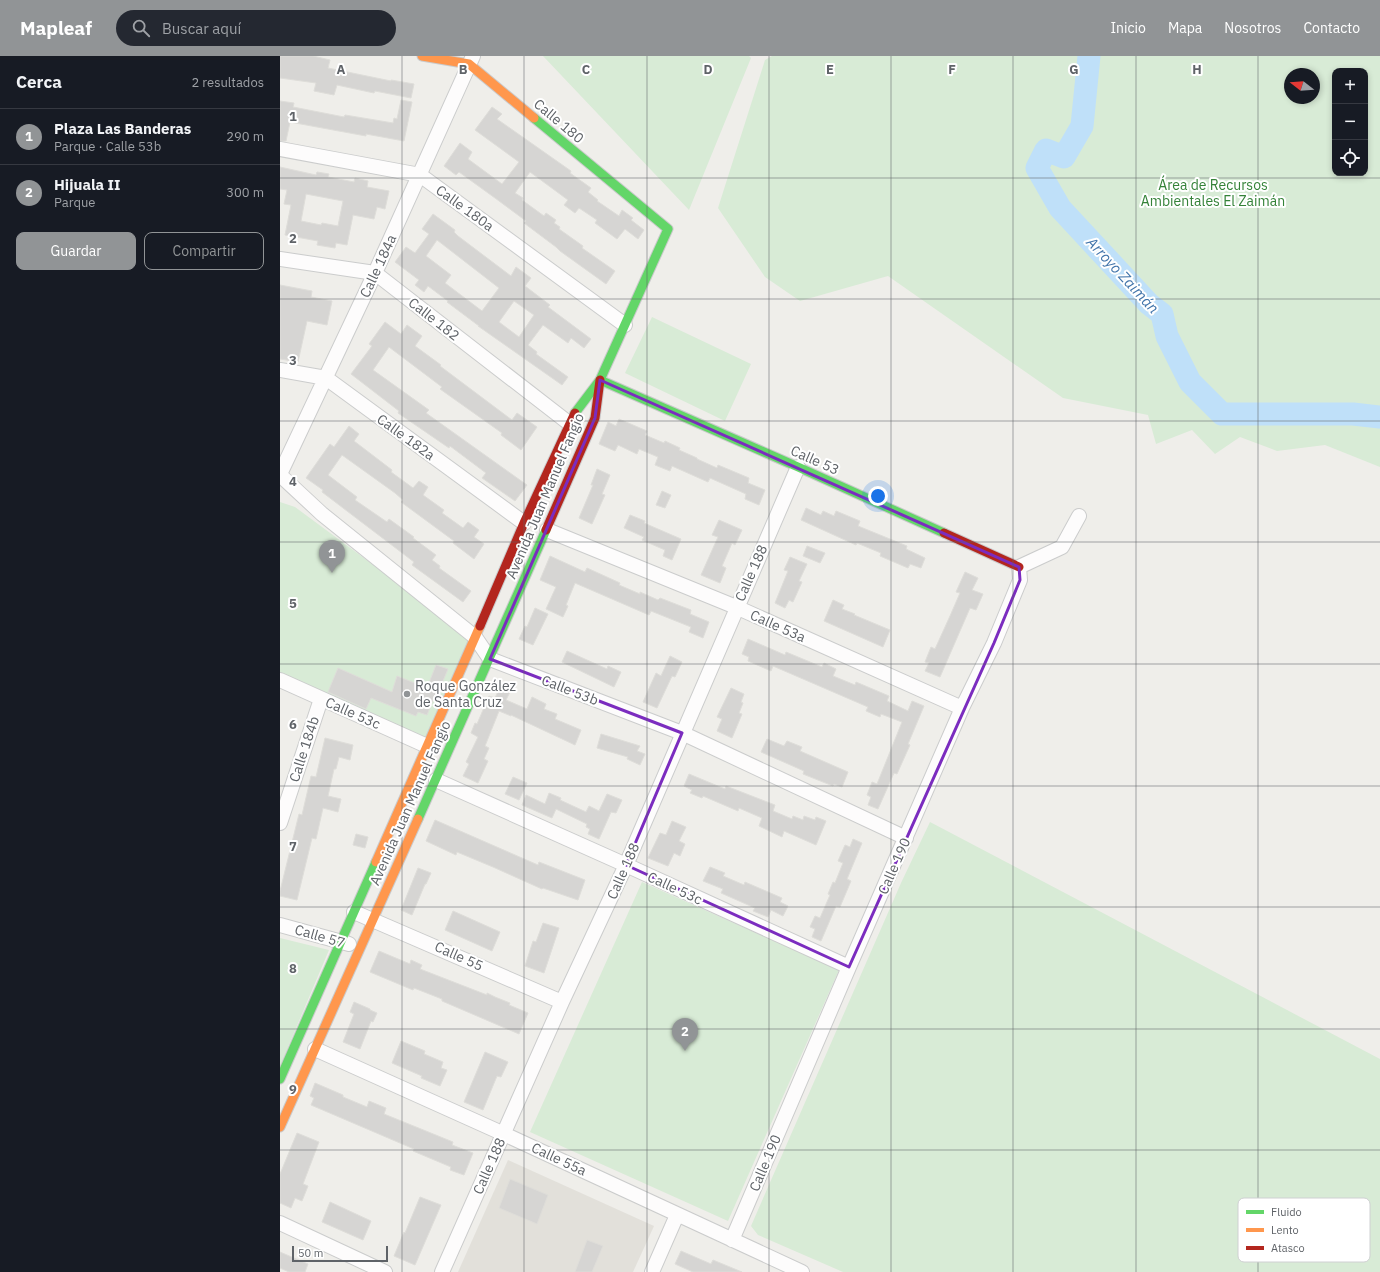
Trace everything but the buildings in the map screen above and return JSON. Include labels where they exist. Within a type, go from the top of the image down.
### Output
[{"type":"main road","points":[[422,56],[471,60]]},
{"type":"main road","name":"Calle 180","points":[[471,60],[668,229],[625,325]]},
{"type":"main road","points":[[600,380],[625,325]]},
{"type":"main road","name":"Avenida Juan Manuel Fangio","points":[[280,1079],[524,523],[576,410],[600,380]]},
{"type":"main road","name":"Avenida Juan Manuel Fangio","points":[[280,1126],[547,530],[595,418],[600,380]]},
{"type":"main road","name":"Calle 53","points":[[600,380],[798,467],[1019,567]]},
{"type":"street","name":"Calle 184a","points":[[280,474],[375,273],[471,60]]},
{"type":"street","name":"Calle 180a","points":[[280,149],[420,175],[625,325]]},
{"type":"street","name":"Calle 182","points":[[280,259],[375,273],[570,424]]},
{"type":"street","name":"Calle 182a","points":[[280,370],[326,378],[524,523]]},
{"type":"street","name":"Calle 188","points":[[442,1272],[562,1002],[626,865],[736,607],[798,467]]},
{"type":"street","points":[[280,474],[322,514],[475,637],[490,659]]},
{"type":"street","points":[[1019,567],[1062,547],[1079,516]]},
{"type":"street","name":"Calle 53a","points":[[547,530],[736,607],[962,708]]},
{"type":"street","name":"Calle 190","points":[[732,1240],[962,708],[994,642],[1020,580],[1019,567]]},
{"type":"street","name":"Calle 53b","points":[[490,659],[682,733],[906,838]]},
{"type":"street","name":"Calle 53c","points":[[280,680],[427,746]]},
{"type":"street","name":"Calle 184b","points":[[280,823],[321,699]]},
{"type":"street","name":"Calle 53c","points":[[436,780],[849,967]]},
{"type":"street","name":"Calle 55","points":[[354,912],[374,919],[562,1002]]},
{"type":"street","name":"Calle 57","points":[[280,924],[360,947]]},
{"type":"street","name":"Calle 55a","points":[[314,1049],[504,1134],[802,1272]]},
{"type":"street","points":[[652,1272],[677,1215]]},
{"type":"street","points":[[280,1223],[385,1272]]},
{"type":"highlighted area","points":[[600,380],[1019,567],[1020,580],[994,643],[849,967],[626,865],[682,733],[490,659],[595,418]]},
{"type":"shaded area","points":[[508,1160],[654,1226],[633,1272],[458,1272]]},
{"type":"green space","points":[[543,56],[749,56],[751,58],[689,210]]},
{"type":"green space","name":"Área de Recursos Ambientales El Zaimán","points":[[772,56],[1380,56],[1380,467],[1325,445],[1277,451],[1240,437],[1215,454],[1192,430],[1156,444],[1148,415],[1063,398],[888,276],[800,301],[765,277],[718,208],[765,60]]},
{"type":"green space","points":[[652,317],[751,364],[725,421],[625,373]]},
{"type":"green space","points":[[280,502],[295,507],[472,638],[426,743],[280,676]]},
{"type":"green space","points":[[930,822],[1380,1059],[1380,1272],[843,1272],[758,1235],[751,1226],[901,883]]},
{"type":"green space","points":[[642,882],[839,970],[728,1221],[530,1132]]},
{"type":"green space","points":[[280,938],[329,950],[280,1066]]},
{"type":"waterway","name":"Arroyo Zaimán","points":[[1089,56],[1082,126],[1064,157],[1046,150],[1037,168],[1060,208],[1149,304],[1162,314],[1167,336],[1190,382],[1222,414],[1353,414],[1380,417]]},
{"type":"traffic: fast","points":[[534,118],[668,229],[600,380],[575,413]]},
{"type":"traffic: fast","points":[[600,380],[944,533]]},
{"type":"traffic: fast","points":[[418,819],[546,530]]},
{"type":"traffic: fast","points":[[280,1079],[376,862]]},
{"type":"traffic: slow","points":[[422,56],[469,64],[534,118]]},
{"type":"traffic: slow","points":[[376,862],[480,626]]},
{"type":"traffic: slow","points":[[280,1127],[418,819]]},
{"type":"traffic: jam","points":[[546,530],[595,418],[600,380]]},
{"type":"traffic: jam","points":[[480,626],[524,523],[575,413]]},
{"type":"traffic: jam","points":[[944,533],[1019,567]]},
{"type":"place","name":"Plaza Las Banderas","points":[[332,573]]},
{"type":"place","name":"Roque González de Santa Cruz","points":[[407,694]]},
{"type":"place","name":"Hijuala II","points":[[685,1051]]}]
